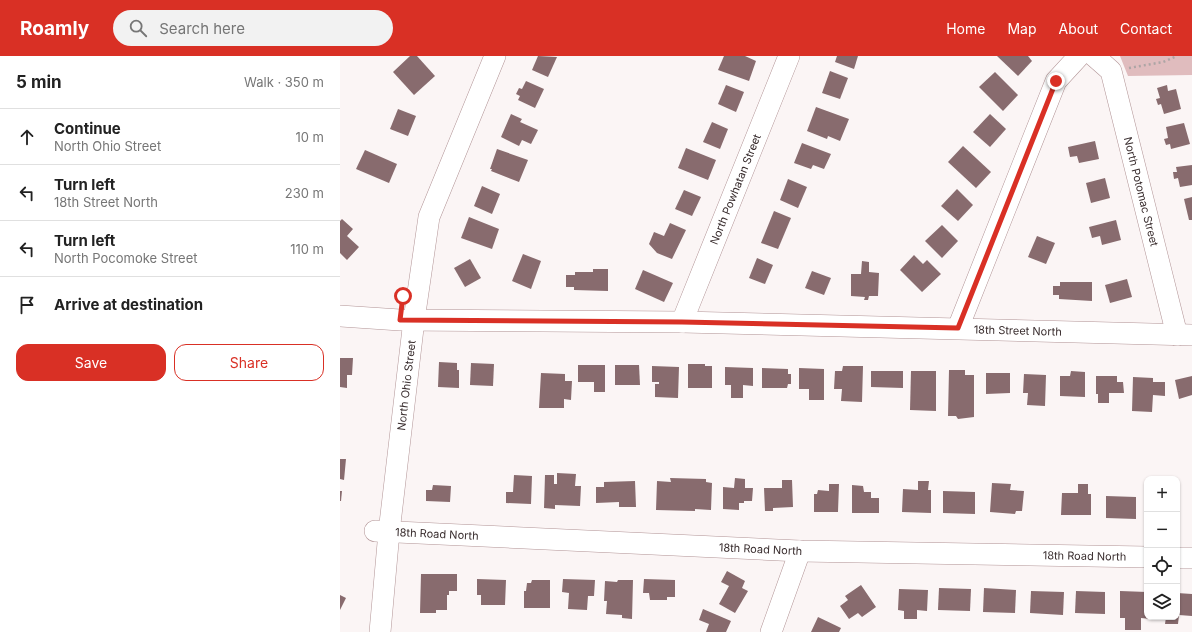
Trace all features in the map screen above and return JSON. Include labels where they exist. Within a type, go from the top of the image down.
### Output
[{"type":"street","name":"North Ohio Street","points":[[467,107],[480,56]]},
{"type":"street","name":"North Ohio Street","points":[[366,632],[382,531],[407,320],[416,212],[467,107],[495,56]]},
{"type":"street","name":"North Powhatan Street","points":[[682,322],[790,56]]},
{"type":"street","points":[[958,328],[1056,81],[1080,56]]},
{"type":"street","points":[[1094,56],[1111,71]]},
{"type":"street","name":"North Potomac Street","points":[[1111,71],[1184,335]]},
{"type":"street","name":"18th Street North","points":[[340,316],[407,320],[682,322],[1184,335]]},
{"type":"street","name":"North Ohio Street","points":[[380,632],[382,531]]},
{"type":"street","name":"18th Road North","points":[[382,531],[800,551],[1144,557]]},
{"type":"street","points":[[771,632],[800,551]]},
{"type":"street","points":[[1180,558],[1192,558]]},
{"type":"path","points":[[1111,71],[1163,62],[1177,56]]},
{"type":"shaded area","points":[[1120,56],[1192,56],[1192,75],[1128,76]]},
{"type":"building","points":[[410,56],[417,56],[435,76],[414,95],[393,72]]},
{"type":"building","points":[[538,56],[557,57],[548,77],[532,70]]},
{"type":"building","points":[[724,56],[745,56],[756,61],[749,81],[718,70]]},
{"type":"building","points":[[837,56],[858,56],[854,69],[835,62]]},
{"type":"building","points":[[997,56],[1028,56],[1032,61],[1018,76]]},
{"type":"building","points":[[830,71],[848,78],[840,99],[822,93]]},
{"type":"building","points":[[995,72],[1018,95],[1003,111],[979,87]]},
{"type":"building","points":[[526,81],[544,89],[535,108],[518,100],[520,96],[516,94],[519,88],[522,89]]},
{"type":"building","points":[[726,85],[744,92],[736,112],[718,104]]},
{"type":"building","points":[[1167,85],[1168,91],[1176,89],[1181,109],[1164,114],[1161,104],[1158,105],[1156,99],[1160,98],[1157,88]]},
{"type":"building","points":[[816,107],[849,119],[840,141],[828,136],[827,139],[807,131]]},
{"type":"building","points":[[398,109],[416,116],[408,136],[390,129]]},
{"type":"building","points":[[511,114],[522,119],[520,122],[538,130],[531,144],[522,140],[519,146],[501,137]]},
{"type":"building","points":[[990,114],[1006,129],[990,147],[973,132]]},
{"type":"building","points":[[712,122],[728,129],[720,149],[703,142]]},
{"type":"building","points":[[1184,123],[1190,144],[1171,149],[1170,144],[1166,145],[1164,139],[1168,138],[1166,127]]},
{"type":"building","points":[[1095,141],[1099,159],[1079,163],[1077,156],[1070,157],[1068,147]]},
{"type":"building","points":[[802,143],[831,154],[824,169],[813,165],[811,169],[794,163]]},
{"type":"building","points":[[963,146],[991,172],[976,188],[948,162]]},
{"type":"building","points":[[686,148],[716,160],[708,180],[678,168]]},
{"type":"building","points":[[497,149],[528,160],[519,182],[491,171],[492,169],[490,169]]},
{"type":"building","points":[[365,150],[397,164],[389,183],[356,169]]},
{"type":"building","points":[[1192,165],[1192,185],[1180,187],[1178,178],[1174,179],[1173,172],[1177,172],[1176,167]]},
{"type":"building","points":[[1105,178],[1110,198],[1091,203],[1086,183]]},
{"type":"building","points":[[788,179],[807,187],[798,208],[780,200]]},
{"type":"building","points":[[482,186],[500,194],[492,214],[474,206]]},
{"type":"building","points":[[957,189],[973,205],[958,221],[941,206]]},
{"type":"building","points":[[684,190],[701,197],[692,216],[675,209]]},
{"type":"building","points":[[1192,197],[1192,220],[1189,220],[1184,199]]},
{"type":"building","points":[[774,211],[791,218],[778,249],[761,243]]},
{"type":"building","points":[[469,217],[499,229],[492,249],[461,238]]},
{"type":"building","points":[[342,219],[353,229],[347,236],[359,247],[347,260],[340,253],[340,221]]},
{"type":"building","points":[[1116,220],[1121,240],[1102,245],[1100,236],[1092,238],[1089,227]]},
{"type":"building","points":[[670,223],[686,230],[672,259],[657,253],[649,244],[654,232],[664,236]]},
{"type":"building","points":[[942,225],[958,241],[942,258],[925,241]]},
{"type":"building","points":[[1037,236],[1055,243],[1046,264],[1028,257]]},
{"type":"building","points":[[523,254],[541,261],[531,289],[512,281]]},
{"type":"building","points":[[914,255],[923,264],[927,260],[941,274],[922,292],[900,270]]},
{"type":"building","points":[[757,258],[773,265],[765,284],[749,278]]},
{"type":"building","points":[[470,259],[481,278],[465,287],[454,268]]},
{"type":"building","points":[[862,261],[869,262],[869,272],[879,273],[878,296],[869,296],[868,300],[864,300],[865,297],[851,296],[851,274],[861,274]]},
{"type":"building","points":[[593,269],[608,269],[608,291],[574,290],[574,287],[566,287],[566,275],[575,275],[575,272],[593,272]]},
{"type":"building","points":[[643,270],[673,283],[664,302],[635,289]]},
{"type":"building","points":[[812,271],[831,278],[824,295],[805,288]]},
{"type":"building","points":[[1127,279],[1132,297],[1110,303],[1105,285]]},
{"type":"building","points":[[1060,282],[1092,282],[1092,301],[1059,299],[1059,295],[1053,295],[1053,286],[1060,286]]},
{"type":"building","points":[[340,358],[353,358],[352,375],[347,375],[347,388],[340,387]]},
{"type":"building","points":[[439,362],[457,363],[457,370],[459,370],[459,388],[438,387]]},
{"type":"building","points":[[471,363],[494,364],[493,386],[470,385]]},
{"type":"building","points":[[688,364],[705,364],[705,366],[712,366],[712,388],[688,388]]},
{"type":"building","points":[[578,365],[605,365],[605,392],[594,392],[594,382],[578,382]]},
{"type":"building","points":[[615,365],[639,365],[640,385],[615,385]]},
{"type":"building","points":[[652,366],[679,367],[678,398],[655,397],[655,384],[659,384],[659,382],[652,382]]},
{"type":"building","points":[[843,366],[863,366],[862,402],[841,401],[842,389],[834,389],[835,371],[842,371]]},
{"type":"building","points":[[725,367],[753,368],[753,386],[743,385],[743,398],[731,398],[731,385],[725,385]]},
{"type":"building","points":[[762,368],[788,369],[788,374],[791,374],[791,384],[788,384],[787,388],[762,388]]},
{"type":"building","points":[[799,368],[824,369],[824,400],[809,400],[809,389],[799,389]]},
{"type":"building","points":[[949,370],[965,370],[965,375],[974,375],[974,417],[958,419],[956,416],[948,416]]},
{"type":"building","points":[[871,371],[903,371],[903,388],[871,387]]},
{"type":"building","points":[[911,371],[936,371],[936,411],[910,410]]},
{"type":"building","points":[[1071,371],[1085,372],[1085,397],[1060,396],[1060,376],[1070,376]]},
{"type":"building","points":[[541,373],[565,374],[565,381],[572,381],[571,400],[564,399],[564,408],[539,408]]},
{"type":"building","points":[[986,373],[1010,373],[1010,393],[986,394]]},
{"type":"building","points":[[1024,374],[1046,375],[1045,406],[1027,405],[1028,393],[1023,393]]},
{"type":"building","points":[[1096,376],[1117,376],[1117,382],[1123,382],[1124,393],[1109,393],[1109,403],[1098,403],[1098,394],[1096,394]]},
{"type":"building","points":[[1192,376],[1192,395],[1179,399],[1175,380]]},
{"type":"building","points":[[1133,377],[1153,378],[1153,382],[1165,382],[1165,396],[1153,395],[1152,412],[1132,411]]},
{"type":"building","points":[[340,459],[346,459],[344,480],[340,479]]},
{"type":"building","points":[[557,473],[576,474],[575,486],[581,486],[580,506],[555,505],[555,509],[544,508],[545,475],[554,475],[554,484],[557,484]]},
{"type":"building","points":[[514,475],[532,476],[531,504],[506,503],[506,492],[513,492]]},
{"type":"building","points":[[670,478],[706,479],[706,482],[712,483],[711,510],[656,510],[657,481],[671,482]]},
{"type":"building","points":[[735,478],[745,479],[745,488],[753,488],[752,501],[744,501],[744,503],[739,503],[739,510],[723,509],[723,487],[734,488]]},
{"type":"building","points":[[782,480],[792,480],[793,507],[773,508],[773,511],[765,511],[764,488],[782,488]]},
{"type":"building","points":[[635,481],[636,507],[619,507],[619,502],[596,503],[596,487],[604,487],[604,482]]},
{"type":"building","points":[[918,481],[929,481],[928,490],[931,490],[931,513],[902,512],[903,489],[918,490]]},
{"type":"building","points":[[992,483],[1011,484],[1010,490],[1024,491],[1022,511],[1016,511],[1015,514],[990,512]]},
{"type":"building","points":[[829,484],[839,484],[838,512],[814,512],[814,494],[817,494],[818,490],[829,491]]},
{"type":"building","points":[[1078,484],[1088,484],[1088,494],[1091,494],[1091,515],[1061,515],[1062,493],[1078,493]]},
{"type":"building","points":[[433,485],[451,486],[450,502],[426,501],[426,490],[432,490]]},
{"type":"building","points":[[852,485],[863,486],[864,492],[871,492],[871,498],[879,498],[879,513],[852,513]]},
{"type":"building","points":[[340,491],[342,491],[341,501],[340,501]]},
{"type":"building","points":[[943,491],[975,492],[975,514],[943,513]]},
{"type":"building","points":[[1106,496],[1136,497],[1136,519],[1106,518]]},
{"type":"building","points":[[727,571],[745,581],[742,588],[748,591],[735,613],[719,604],[729,586],[721,582]]},
{"type":"building","points":[[421,574],[457,574],[457,591],[449,591],[449,595],[447,595],[447,610],[436,610],[436,613],[420,613]]},
{"type":"building","points":[[477,579],[506,580],[505,605],[481,605],[481,595],[477,595]]},
{"type":"building","points":[[563,579],[595,580],[594,596],[588,596],[587,610],[568,609],[569,593],[562,592]]},
{"type":"building","points":[[644,579],[675,580],[675,597],[667,597],[667,600],[650,600],[649,593],[643,593]]},
{"type":"building","points":[[532,580],[550,580],[550,608],[524,608],[524,591],[526,591],[527,583],[531,583]]},
{"type":"building","points":[[618,580],[633,580],[632,619],[622,618],[622,615],[606,614],[607,601],[604,601],[605,581],[617,582]]},
{"type":"building","points":[[861,585],[876,607],[862,617],[858,613],[849,619],[840,606],[848,600],[845,596]]},
{"type":"building","points":[[939,588],[971,589],[970,611],[938,610]]},
{"type":"building","points":[[984,588],[1016,590],[1015,613],[983,612]]},
{"type":"building","points":[[899,589],[928,590],[927,611],[917,610],[917,619],[904,619],[904,611],[898,610]]},
{"type":"building","points":[[1031,591],[1064,592],[1063,615],[1030,613]]},
{"type":"building","points":[[1076,591],[1105,592],[1105,614],[1075,613]]},
{"type":"building","points":[[1120,591],[1144,592],[1144,618],[1141,618],[1141,630],[1125,630],[1125,618],[1120,618]]},
{"type":"building","points":[[1180,593],[1192,594],[1192,616],[1180,615]]},
{"type":"building","points":[[340,595],[346,598],[340,610]]},
{"type":"building","points":[[703,609],[731,621],[726,632],[706,632],[709,624],[699,620]]},
{"type":"building","points":[[818,617],[841,628],[839,632],[811,632]]},
{"type":"building","points":[[1166,620],[1178,620],[1178,624],[1165,624]]},
{"type":"route","points":[[403,296],[400,320],[682,322],[958,328],[1056,81]]}]
